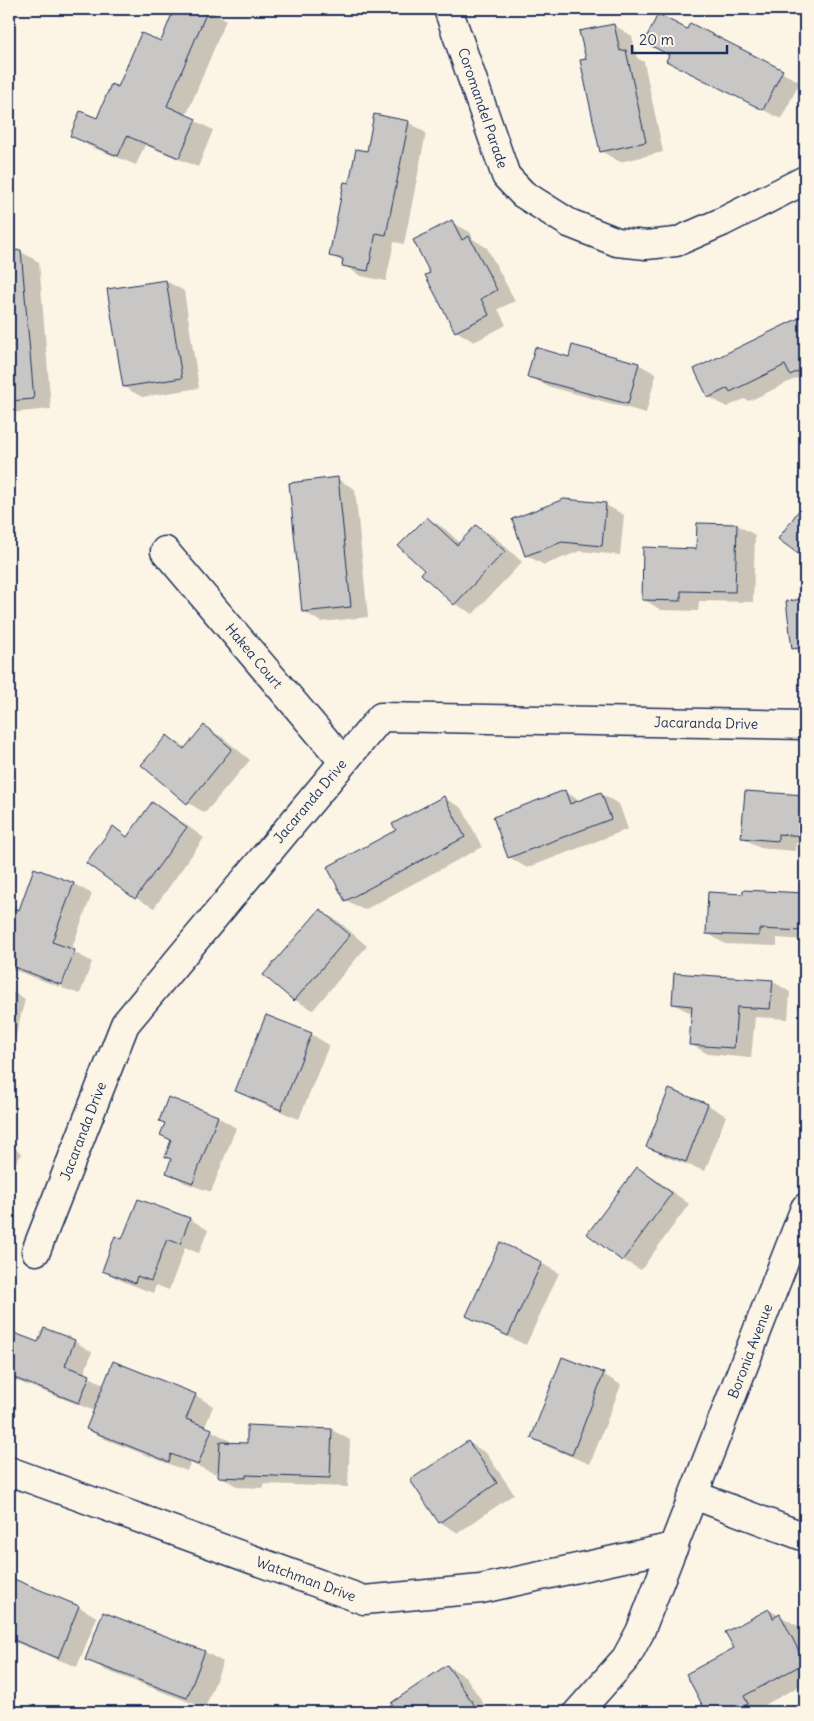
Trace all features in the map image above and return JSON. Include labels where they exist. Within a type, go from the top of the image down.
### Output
[{"type":"street","name":"Coromandel Parade","points":[[448,9],[506,176],[523,194],[569,223],[617,242],[646,245],[676,242],[722,222],[805,180]]},
{"type":"street","name":"Hakea Court","points":[[165,551],[343,761]]},
{"type":"street","name":"Jacaranda Drive","points":[[36,1251],[124,1024],[381,717],[805,725]]},
{"type":"street","name":"Boronia Avenue","points":[[578,1712],[626,1658],[640,1632],[805,1208]]},
{"type":"street","name":"Watchman Drive","points":[[9,1471],[364,1600],[481,1589],[674,1548]]},
{"type":"street","points":[[694,1495],[805,1538]]},
{"type":"building","points":[[174,9],[208,9],[167,106],[196,119],[179,158],[127,136],[118,156],[70,136],[80,111],[97,118],[111,84],[118,87],[141,33],[161,41]]},
{"type":"building","points":[[795,9],[805,9],[805,21],[802,23]]},
{"type":"building","points":[[658,14],[687,29],[690,23],[783,70],[763,110],[666,61],[669,55],[644,42]]},
{"type":"building","points":[[614,24],[620,51],[626,50],[646,142],[600,152],[580,60],[586,59],[579,31]]},
{"type":"building","points":[[374,114],[409,121],[386,235],[376,233],[368,271],[342,266],[343,259],[329,256],[344,182],[349,183],[356,149],[367,151]]},
{"type":"building","points":[[452,220],[462,240],[469,236],[497,290],[481,299],[489,315],[455,332],[425,275],[430,273],[413,240]]},
{"type":"building","points":[[21,250],[34,399],[9,401],[9,251]]},
{"type":"building","points":[[166,280],[182,378],[123,387],[107,289]]},
{"type":"building","points":[[805,315],[805,368],[790,375],[785,365],[730,392],[728,388],[708,398],[694,369]]},
{"type":"building","points":[[572,345],[639,363],[628,404],[527,377],[535,347],[569,357]]},
{"type":"building","points":[[338,477],[351,607],[302,612],[289,483]]},
{"type":"building","points":[[564,499],[606,503],[602,546],[562,542],[525,556],[512,519]]},
{"type":"building","points":[[805,502],[805,559],[778,539]]},
{"type":"building","points":[[427,517],[457,545],[476,525],[505,551],[454,605],[421,574],[424,570],[398,546]]},
{"type":"building","points":[[697,523],[737,524],[735,592],[681,591],[681,601],[642,600],[643,547],[696,549]]},
{"type":"building","points":[[805,599],[805,647],[792,649],[786,601]]},
{"type":"building","points":[[204,725],[232,749],[187,804],[141,765],[167,735],[184,749]]},
{"type":"building","points":[[565,790],[570,804],[601,792],[611,819],[508,858],[493,817]]},
{"type":"building","points":[[745,791],[805,795],[805,836],[778,834],[778,841],[741,838]]},
{"type":"building","points":[[444,796],[465,837],[345,901],[327,867],[396,830],[392,824]]},
{"type":"building","points":[[152,802],[187,827],[135,899],[86,863],[113,826],[127,837]]},
{"type":"building","points":[[34,868],[74,883],[52,942],[75,950],[62,985],[9,965],[9,906],[19,910]]},
{"type":"building","points":[[743,890],[805,893],[805,931],[759,929],[759,936],[706,934],[708,892],[743,894]]},
{"type":"building","points":[[320,909],[350,935],[294,1001],[263,975]]},
{"type":"building","points":[[674,973],[773,980],[770,1009],[737,1007],[734,1048],[689,1045],[692,1006],[672,1004]]},
{"type":"building","points":[[266,1015],[312,1033],[281,1110],[235,1091]]},
{"type":"building","points":[[669,1089],[708,1104],[686,1162],[646,1147]]},
{"type":"building","points":[[168,1097],[218,1116],[193,1183],[166,1173],[171,1159],[165,1157],[171,1140],[160,1135],[165,1123],[159,1121]]},
{"type":"building","points":[[637,1167],[672,1193],[622,1261],[587,1234]]},
{"type":"building","points":[[138,1199],[190,1218],[180,1244],[167,1239],[151,1281],[137,1276],[135,1283],[102,1271],[115,1236],[122,1239]]},
{"type":"building","points":[[500,1242],[542,1262],[508,1336],[466,1316]]},
{"type":"building","points":[[44,1328],[75,1340],[65,1366],[90,1375],[79,1403],[9,1376],[9,1331],[38,1342]]},
{"type":"building","points":[[562,1357],[604,1373],[572,1455],[531,1438]]},
{"type":"building","points":[[113,1361],[196,1394],[186,1419],[212,1429],[198,1465],[171,1454],[169,1462],[86,1429]]},
{"type":"building","points":[[247,1425],[332,1429],[330,1478],[246,1475],[246,1478],[218,1477],[220,1442],[247,1443]]},
{"type":"building","points":[[468,1441],[497,1483],[439,1523],[410,1480]]},
{"type":"building","points":[[9,1577],[79,1606],[58,1658],[9,1638]]},
{"type":"building","points":[[769,1609],[773,1618],[780,1614],[805,1663],[744,1696],[748,1704],[733,1712],[706,1712],[686,1674],[734,1648],[725,1632]]},
{"type":"building","points":[[103,1612],[205,1651],[187,1698],[85,1660]]},
{"type":"building","points":[[447,1665],[479,1712],[397,1712],[391,1703]]}]
